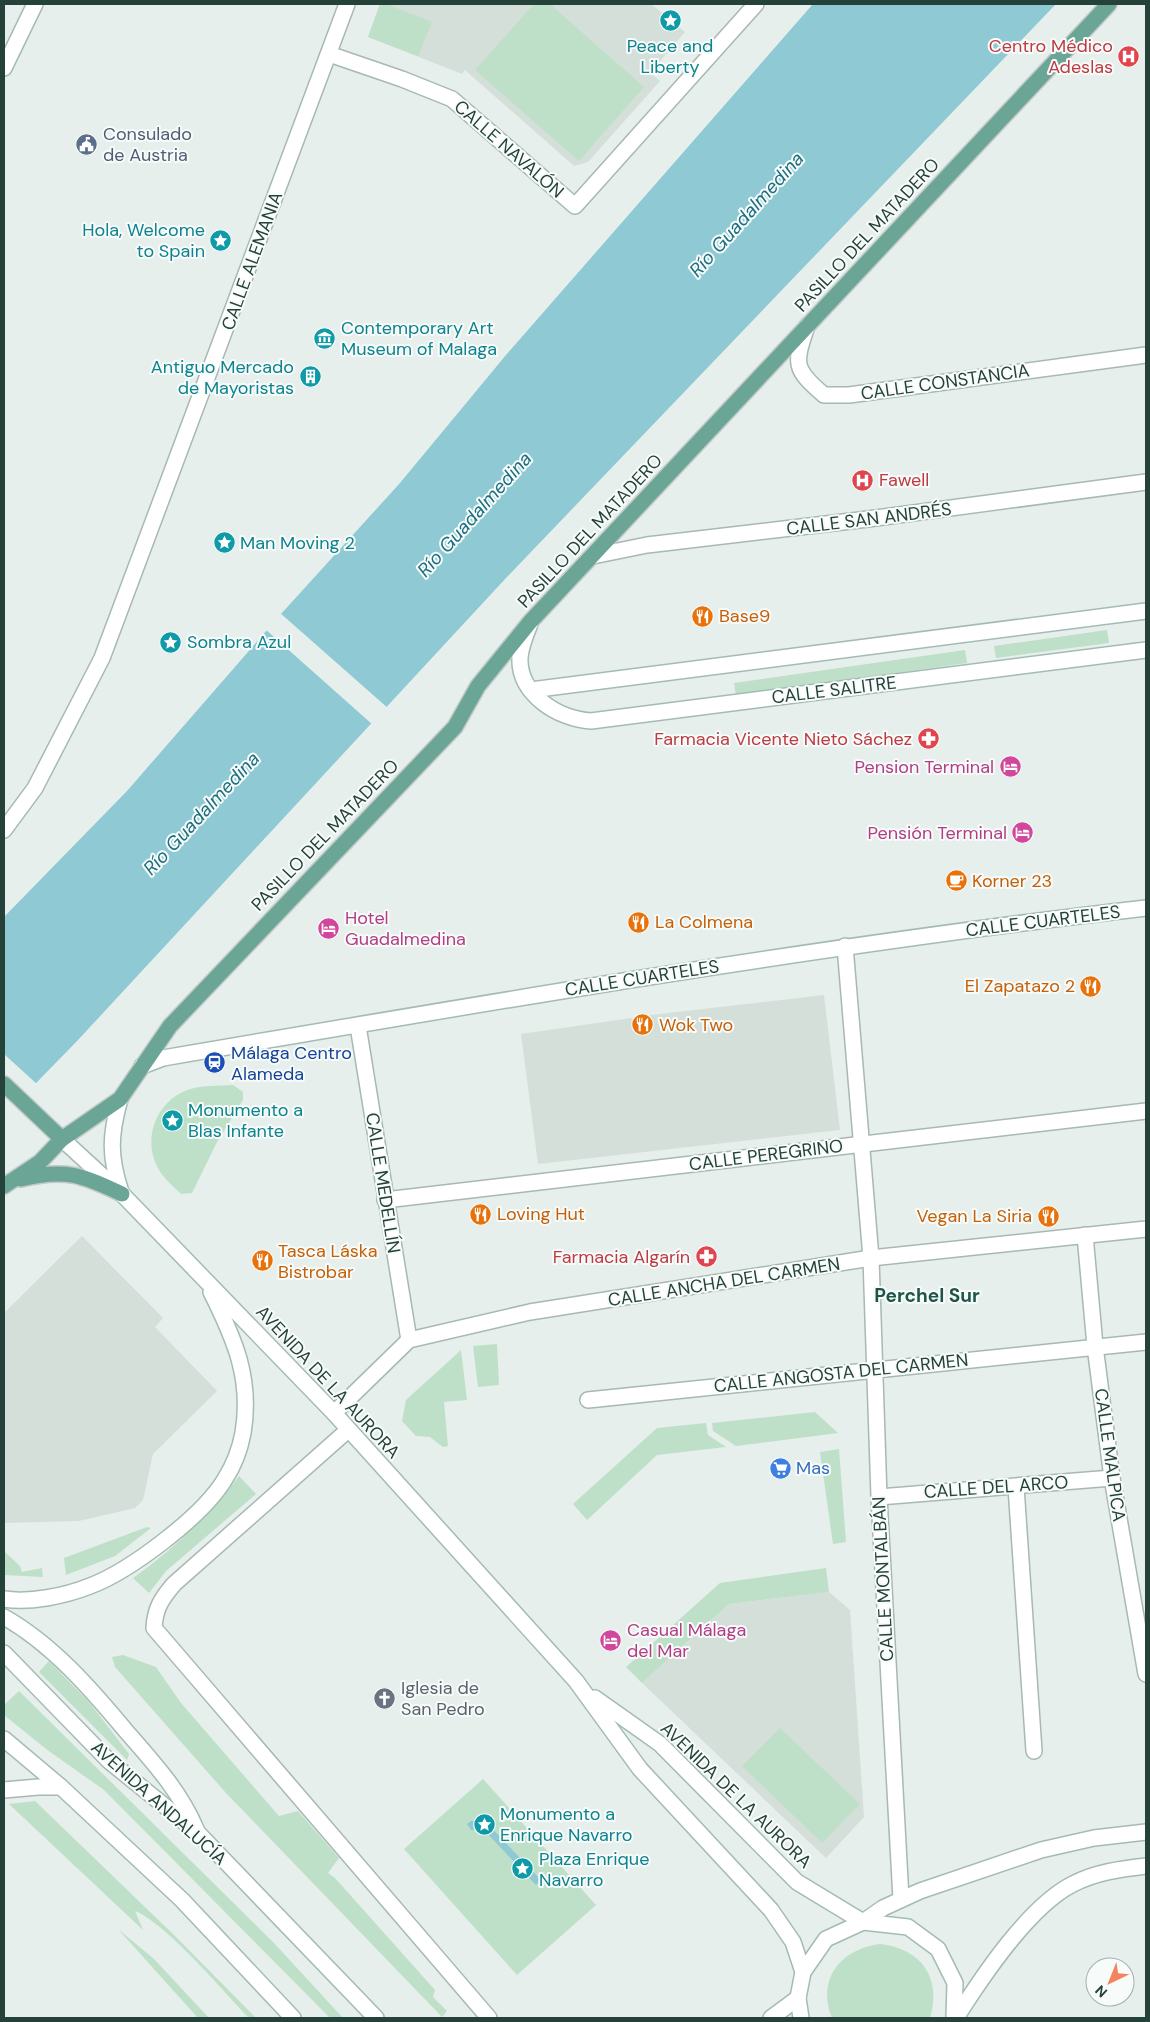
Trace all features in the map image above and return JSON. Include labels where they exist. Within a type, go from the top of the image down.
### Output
[{"type":"main road","name":"PASILLO DEL MATADERO","points":[[7,1184],[40,1162],[62,1139],[120,1099],[176,1019],[455,727],[478,686],[530,622],[1108,4]]},
{"type":"main road","name":"AVENIDA DE LA AURORA","points":[[4,1084],[62,1139]]},
{"type":"main road","points":[[7,1184],[44,1173],[60,1172],[92,1180],[122,1194]]},
{"type":"street","points":[[4,68],[35,4]]},
{"type":"street","name":"CALLE ALEMANIA","points":[[4,830],[35,788],[102,658],[347,4]]},
{"type":"street","name":"CALLE NAVALÓN","points":[[329,54],[402,79],[452,99],[575,206],[756,4]]},
{"type":"street","name":"CALLE CONSTANCIA","points":[[807,326],[797,358],[803,378],[824,395],[849,395],[1146,355]]},
{"type":"street","name":"CALLE SAN ANDRÉS","points":[[592,556],[647,545],[868,519],[1146,482]]},
{"type":"street","points":[[531,690],[1146,611]]},
{"type":"street","name":"CALLE SALITRE","points":[[530,622],[523,642],[520,660],[522,672],[531,690],[558,713],[570,719],[591,721],[1146,650]]},
{"type":"street","name":"CALLE CUARTELES","points":[[142,1066],[163,1058],[408,1016],[846,946],[1146,908]]},
{"type":"street","name":"CALLE MONTALBÁN","points":[[846,946],[872,1258],[879,1496],[901,1899],[908,1927]]},
{"type":"street","name":"CALLE MEDELLÍN","points":[[358,1026],[385,1200],[410,1340]]},
{"type":"street","name":"PASILLO DEL MATADERO","points":[[120,1099],[113,1126],[111,1149],[113,1168],[122,1194]]},
{"type":"street","name":"CALLE PEREGRINO","points":[[385,1200],[863,1143],[1146,1112]]},
{"type":"street","name":"AVENIDA DE LA AURORA","points":[[62,1139],[122,1194],[334,1413],[585,1691],[640,1769],[771,1910],[793,1942],[803,1972]]},
{"type":"street","name":"CALLE ANCHA DEL CARMEN","points":[[410,1340],[530,1312],[872,1258],[1146,1229]]},
{"type":"street","name":"CALLE MALPICA","points":[[1085,1235],[1095,1346],[1112,1478],[1146,1674]]},
{"type":"street","points":[[4,1599],[13,1601],[59,1594],[90,1586],[120,1571],[187,1521],[225,1480],[236,1458],[243,1435],[246,1411],[245,1382],[233,1338],[203,1277]]},
{"type":"street","points":[[334,1413],[410,1340]]},
{"type":"street","name":"CALLE ANGOSTA DEL CARMEN","points":[[588,1400],[1146,1342]]},
{"type":"street","points":[[348,1430],[174,1584],[159,1602],[155,1614],[154,1628],[489,2018]]},
{"type":"street","name":"CALLE DEL ARCO","points":[[879,1496],[1016,1487],[1112,1478]]},
{"type":"street","points":[[1016,1487],[1034,1751]]},
{"type":"street","points":[[4,1617],[47,1647],[116,1718],[176,1791],[198,1833]]},
{"type":"street","name":"AVENIDA ANDALUCÍA","points":[[4,1653],[109,1761],[198,1833],[376,2018]]},
{"type":"street","name":"AVENIDA DE LA AURORA","points":[[585,1691],[660,1744],[797,1882],[863,1922]]},
{"type":"street","points":[[4,1739],[62,1787],[182,1900],[293,2018]]},
{"type":"street","points":[[4,1790],[38,1786],[62,1787]]},
{"type":"street","points":[[801,2018],[798,1998],[803,1972],[826,1939],[863,1922],[901,1899],[1041,1850],[1094,1838],[1146,1832]]},
{"type":"street","points":[[955,2018],[1016,1932],[1041,1907],[1072,1884],[1111,1870],[1146,1866]]},
{"type":"street","points":[[863,1922],[908,1927],[938,1949],[955,1984],[955,2018]]},
{"type":"street","points":[[771,2018],[798,1998]]},
{"type":"shaded area","points":[[380,4],[651,4],[685,32],[650,73],[660,81],[588,162],[574,166],[465,70],[462,74],[368,37]]},
{"type":"shaded area","points":[[824,995],[840,1130],[538,1164],[521,1034],[659,1014]]},
{"type":"shaded area","points":[[82,1236],[163,1318],[155,1327],[217,1391],[153,1454],[143,1500],[135,1508],[79,1521],[4,1523],[4,1313]]},
{"type":"shaded area","points":[[829,1592],[850,1610],[864,1817],[826,1858],[642,1683],[729,1604]]},
{"type":"green space","points":[[380,4],[386,4],[432,22],[418,56],[368,37]]},
{"type":"green space","points":[[534,4],[550,4],[644,87],[579,161],[475,70]]},
{"type":"green space","points":[[1107,630],[1109,643],[996,658],[994,646]]},
{"type":"green space","points":[[965,650],[967,663],[736,696],[734,683]]},
{"type":"green space","points":[[233,1085],[243,1092],[243,1100],[217,1142],[192,1193],[181,1194],[168,1182],[153,1157],[152,1134],[160,1112],[176,1096],[192,1088]]},
{"type":"green space","points":[[497,1344],[499,1385],[478,1387],[473,1346]]},
{"type":"green space","points":[[461,1350],[467,1400],[444,1402],[448,1446],[443,1447],[430,1437],[416,1436],[402,1421],[406,1400]]},
{"type":"green space","points":[[815,1412],[838,1433],[736,1446],[713,1431],[712,1423]]},
{"type":"green space","points":[[706,1423],[708,1435],[726,1447],[657,1455],[587,1520],[573,1504],[657,1428]]},
{"type":"green space","points":[[839,1449],[846,1542],[833,1544],[820,1452]]},
{"type":"green space","points":[[239,1476],[256,1494],[166,1571],[149,1593],[133,1578],[190,1531]]},
{"type":"green space","points":[[147,1527],[151,1528],[115,1556],[66,1575],[64,1558]]},
{"type":"green space","points":[[4,1551],[20,1566],[22,1572],[42,1568],[43,1577],[4,1575]]},
{"type":"green space","points":[[826,1568],[829,1592],[729,1604],[642,1683],[626,1667],[720,1583]]},
{"type":"green space","points":[[123,1655],[156,1667],[181,1703],[279,1816],[298,1811],[339,1858],[328,1873],[335,1878],[435,1990],[433,1997],[447,2011],[442,2017],[226,1793],[115,1667],[112,1657]]},
{"type":"green space","points":[[49,1661],[89,1702],[129,1754],[127,1760],[39,1672]]},
{"type":"green space","points":[[19,1691],[274,1943],[343,2018],[330,2018],[104,1790],[46,1749],[4,1715],[4,1705]]},
{"type":"green space","points":[[780,1728],[860,1804],[822,1843],[742,1766]]},
{"type":"green space","points":[[483,1779],[596,1905],[517,1975],[404,1849]]},
{"type":"green space","points":[[35,1801],[175,1936],[256,2018],[249,2018],[163,1929],[135,1911],[143,1930],[9,1804]]},
{"type":"green space","points":[[118,1929],[154,1959],[209,2018],[198,2018]]},
{"type":"green space","points":[[880,1944],[907,1952],[925,1968],[933,1990],[930,2018],[832,2018],[827,1991],[835,1968],[843,1959],[854,1952]]},
{"type":"water","name":"Río Guadalmedina","points":[[813,4],[1056,4],[506,578],[78,1040],[4,1116],[4,917],[127,791],[281,614],[400,483],[506,355]]},
{"type":"water","points":[[471,1821],[485,1821],[541,1880],[536,1885],[484,1830],[471,1830],[467,1824]]},
{"type":"pier","points":[[279,612],[389,709],[373,725],[265,629]]},
{"type":"pier","points":[[4,1054],[38,1085],[7,1116],[4,1113]]},
{"type":"place","name":"Peace and Liberty","points":[[670,21]]},
{"type":"place","name":"Centro Médico Adeslas","points":[[1129,56]]},
{"type":"place","name":"Consulado de Austria","points":[[87,144]]},
{"type":"place","name":"Hola, Welcome to Spain","points":[[221,240]]},
{"type":"place","name":"Contemporary Art Museum of Malaga","points":[[325,338]]},
{"type":"place","name":"Antiguo Mercado de Mayoristas","points":[[310,377]]},
{"type":"place","name":"Fawell","points":[[863,480]]},
{"type":"place","name":"Man Moving 2","points":[[224,543]]},
{"type":"place","name":"Base9","points":[[703,616]]},
{"type":"place","name":"Sombra Azul","points":[[171,642]]},
{"type":"place","name":"Farmacia Vicente Nieto Sáchez","points":[[928,739]]},
{"type":"place","name":"Pension Terminal","points":[[1010,767]]},
{"type":"place","name":"Pensión Terminal","points":[[1023,833]]},
{"type":"place","name":"Korner 23","points":[[956,881]]},
{"type":"place","name":"La Colmena","points":[[639,922]]},
{"type":"place","name":"Hotel Guadalmedina","points":[[329,928]]},
{"type":"place","name":"El Zapatazo 2","points":[[1091,986]]},
{"type":"place","name":"Wok Two","points":[[643,1025]]},
{"type":"place","name":"Málaga Centro Alameda","points":[[215,1063]]},
{"type":"place","name":"Monumento a Blas Infante","points":[[172,1120]]},
{"type":"place","name":"Loving Hut","points":[[481,1214]]},
{"type":"place","name":"Vegan La Siria","points":[[1048,1216]]},
{"type":"place","name":"Farmacia Algarín","points":[[706,1257]]},
{"type":"place","name":"Tasca Láska Bistrobar","points":[[262,1261]]},
{"type":"place","name":"Mas","points":[[780,1468]]},
{"type":"place","name":"Casual Málaga del Mar","points":[[611,1640]]},
{"type":"place","name":"Iglesia de San Pedro","points":[[385,1698]]},
{"type":"place","name":"Monumento a Enrique Navarro","points":[[484,1824]]},
{"type":"place","name":"Plaza Enrique Navarro","points":[[523,1869]]},
{"type":"district","name":"Perchel Sur","points":[[927,1295]]}]
